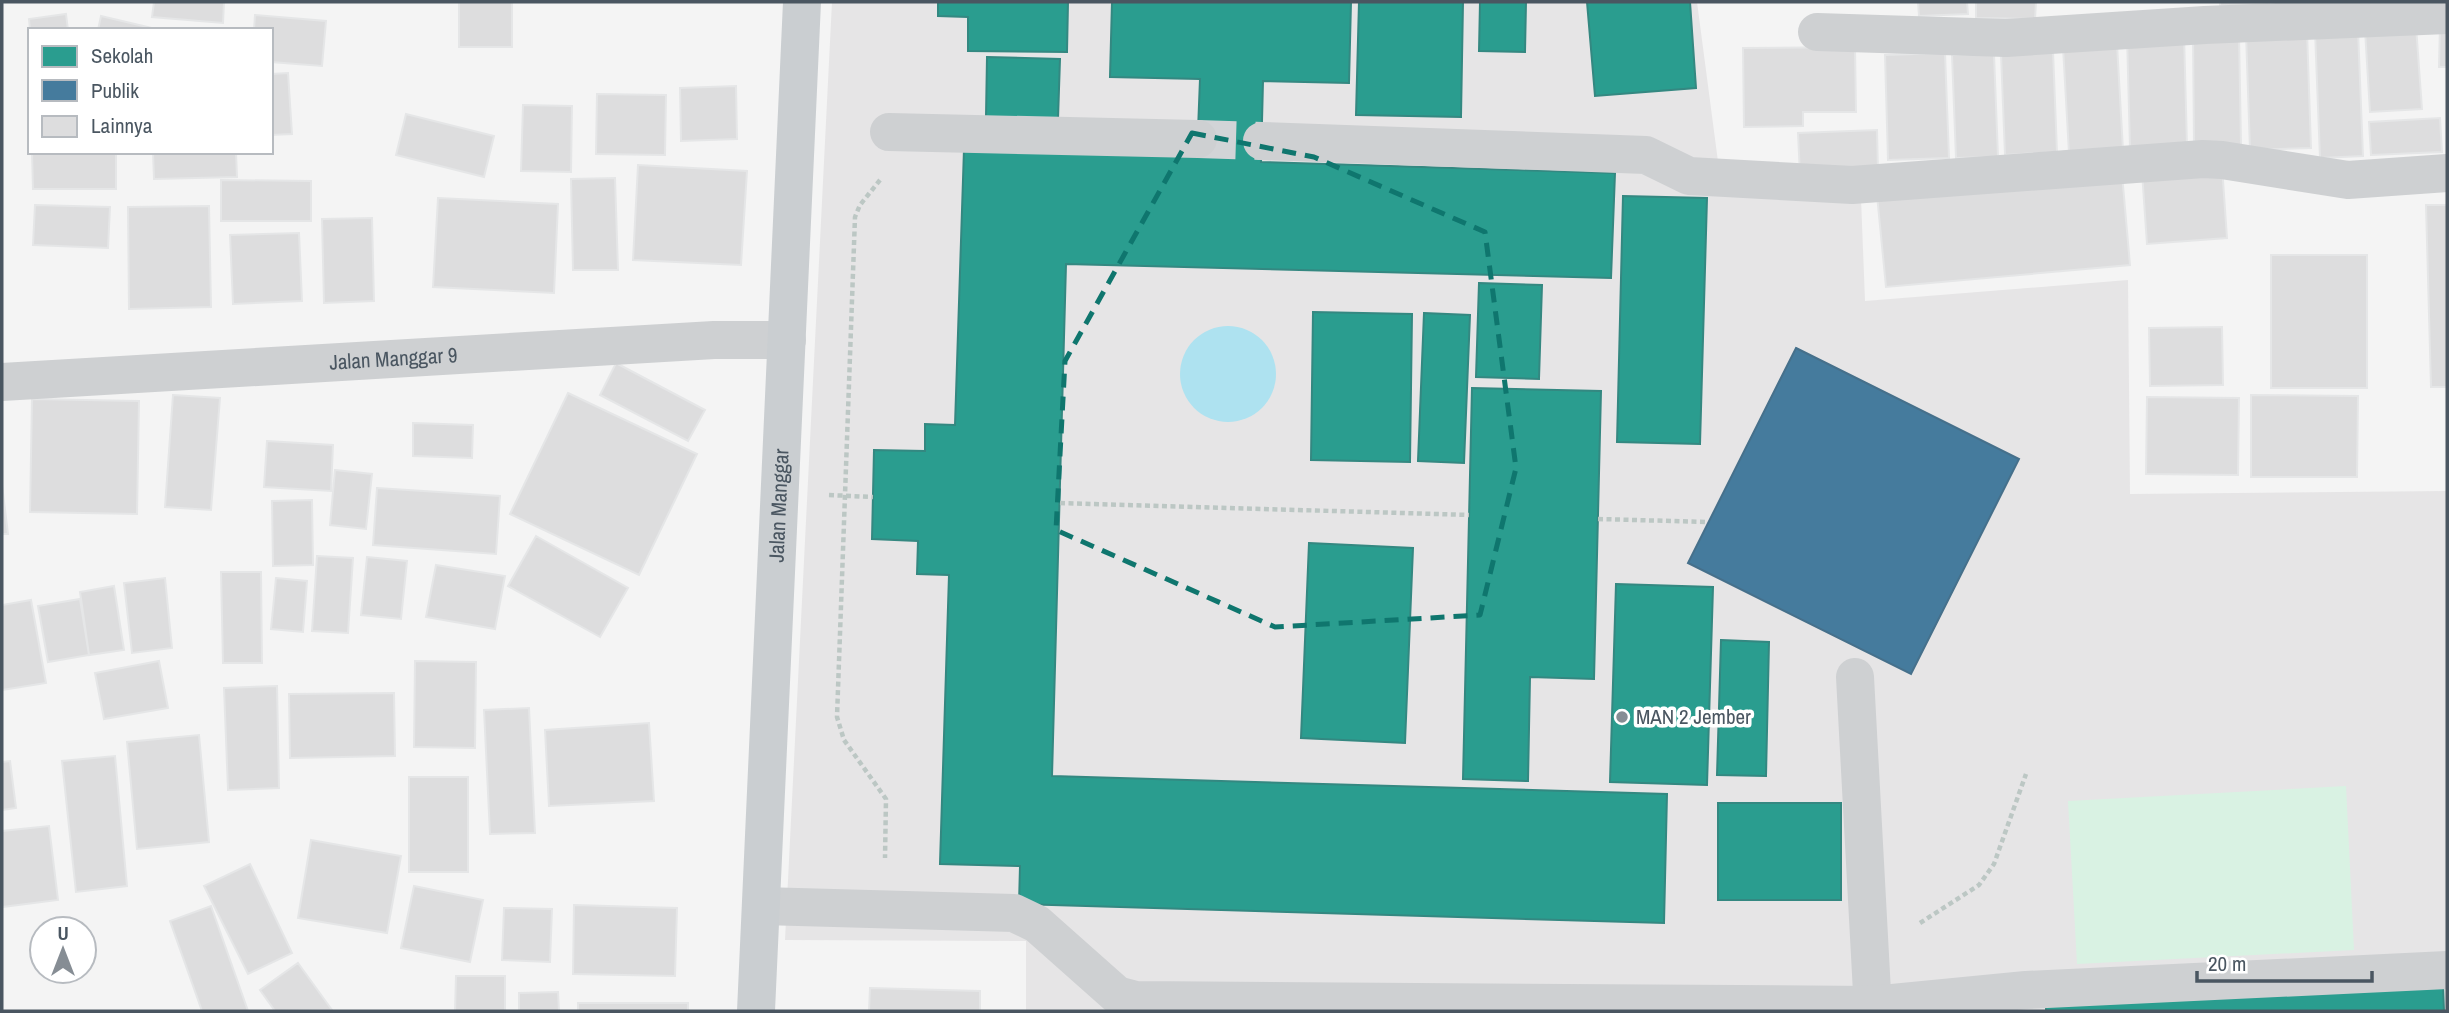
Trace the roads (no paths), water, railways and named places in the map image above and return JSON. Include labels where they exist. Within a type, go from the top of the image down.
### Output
[{"type":"main road","name":"Jalan Manggar","points":[[755,1011],[802,2]]},
{"type":"street","points":[[1817,32],[2006,38],[2205,13],[2447,15]]},
{"type":"street","points":[[904,132],[1198,139]]},
{"type":"street","points":[[1262,141],[1646,155],[1689,176],[1852,185],[2203,159],[2348,180],[2447,173]]},
{"type":"street","name":"Jalan Manggar 9","points":[[2,382],[700,341],[787,340]]},
{"type":"street","points":[[1855,677],[1872,1008]]},
{"type":"street","points":[[761,906],[1014,913],[1037,925],[1117,995],[1136,1000],[1872,1008],[2026,990],[2447,970]]},
{"type":"water","points":[[1228,326],[1246,330],[1262,340],[1272,356],[1276,374],[1272,392],[1262,408],[1246,418],[1228,422],[1210,418],[1194,408],[1184,392],[1180,374],[1184,356],[1194,340],[1210,330]]},
{"type":"tunnel","points":[[1198,139],[1262,141]]},
{"type":"place","name":"MAN 2 Jember","points":[[1622,717]]}]
